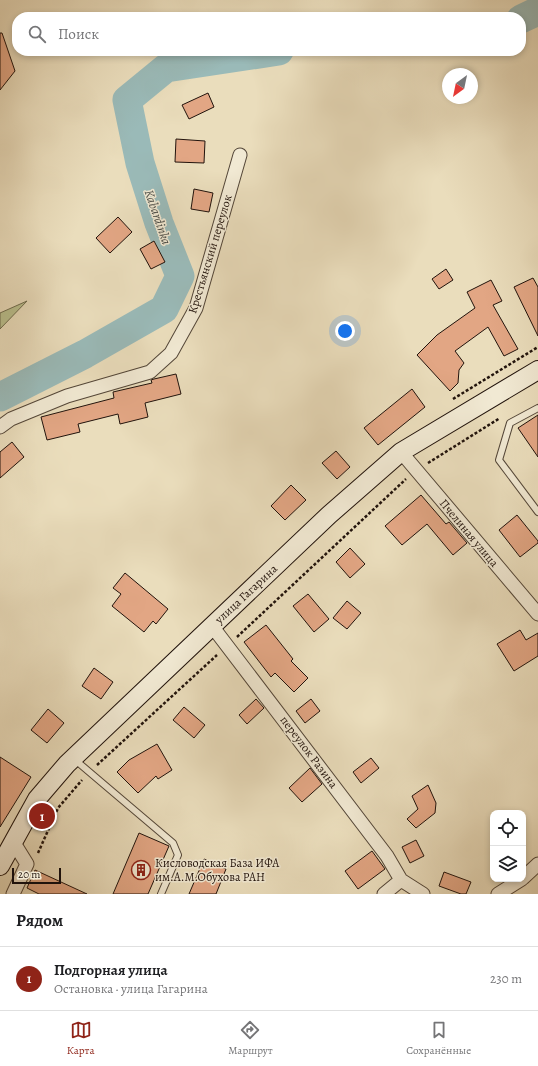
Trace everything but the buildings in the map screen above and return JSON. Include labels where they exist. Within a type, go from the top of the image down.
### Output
[{"type":"street","name":"Крестьянский переулок","points":[[0,427],[11,419],[66,396],[150,372],[171,353],[196,308],[240,155]]},
{"type":"street","name":"улица Гагарина","points":[[0,866],[37,799],[73,758],[329,515],[400,452],[538,370]]},
{"type":"street","name":"Пчелиная улица","points":[[400,452],[538,614]]},
{"type":"street","name":"переулок Разина","points":[[212,626],[387,856],[401,880]]},
{"type":"street","points":[[13,894],[27,864],[14,843]]},
{"type":"street","points":[[526,876],[538,864]]},
{"type":"street","points":[[384,894],[401,880],[423,894]]},
{"type":"street","points":[[498,894],[518,882]]},
{"type":"lane","points":[[538,408],[510,423],[499,460],[538,512]]},
{"type":"lane","points":[[73,758],[173,843],[178,855],[161,894]]},
{"type":"path","points":[[35,858],[58,808],[88,772],[228,646],[416,470],[502,417]]},
{"type":"green space","points":[[27,301],[0,329],[0,313]]},
{"type":"waterway","name":"Kabardinka","points":[[526,17],[538,11]]},
{"type":"waterway","name":"Kabardinka","points":[[0,397],[85,354],[164,309],[180,276],[159,223],[140,163],[127,100],[166,68],[246,56]]},
{"type":"place","name":"Подгорная улица","points":[[42,816]]},
{"type":"place","name":"Кисловодская База ИФА им.А.М.Обухова РАН","points":[[141,870]]}]
